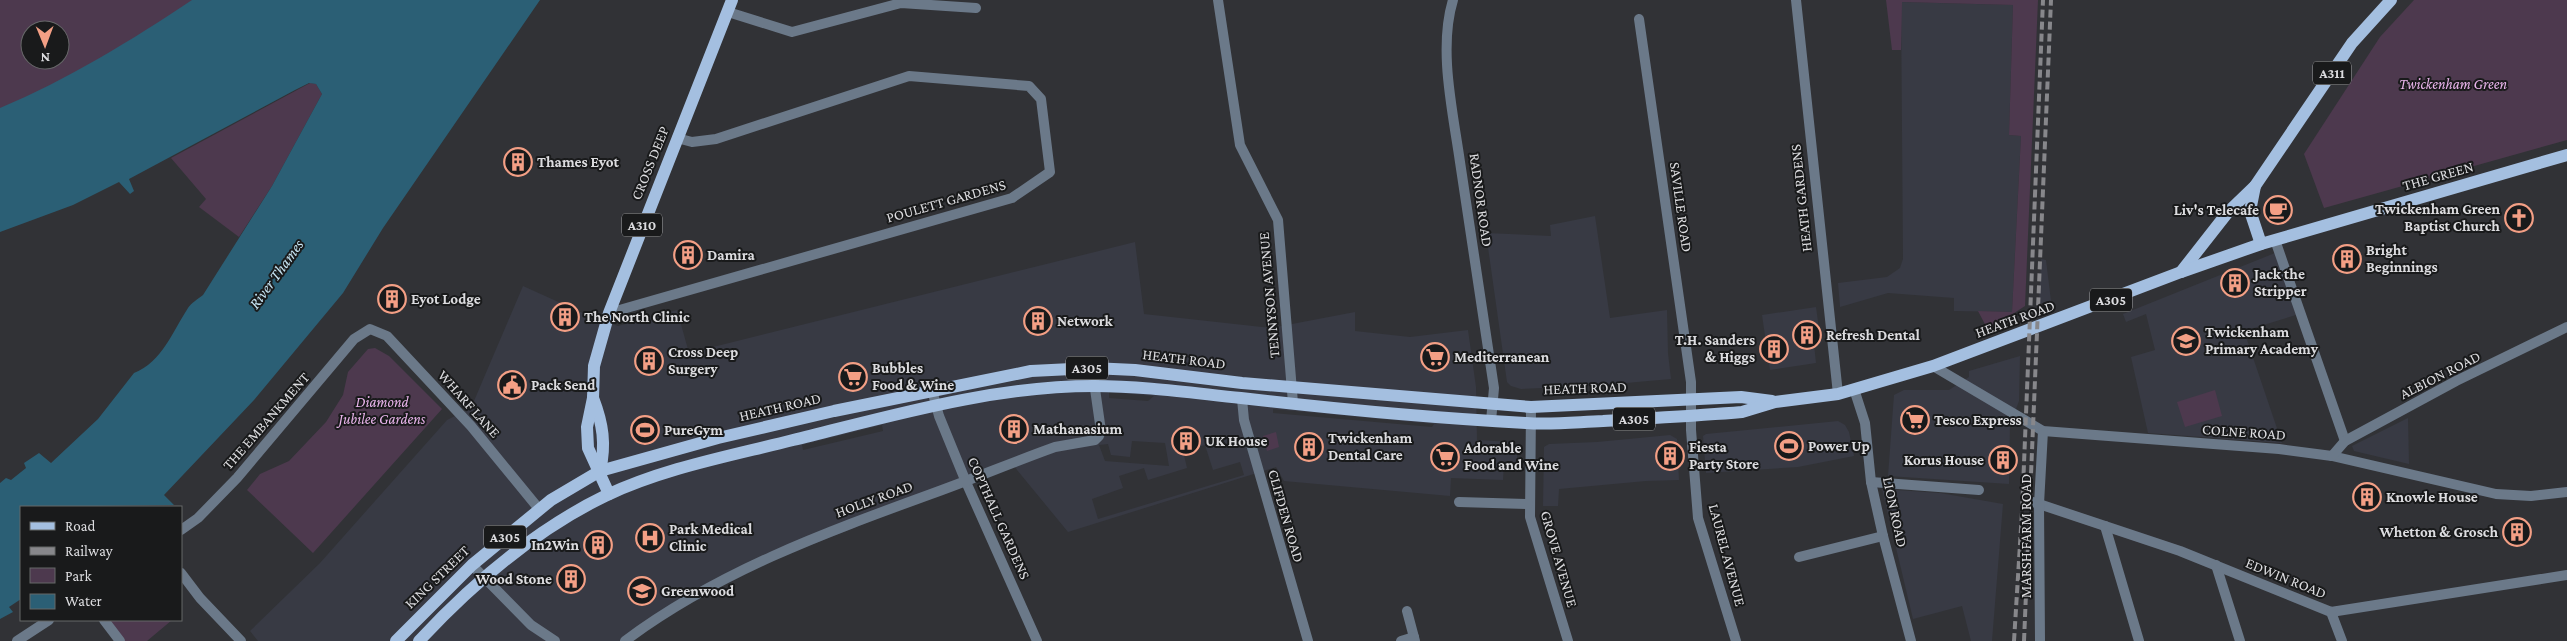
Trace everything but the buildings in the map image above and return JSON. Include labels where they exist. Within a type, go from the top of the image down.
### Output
[{"type":"main road","name":"A311","points":[[2180,272],[2228,212],[2255,186],[2352,42],[2391,0]]},
{"type":"main road","name":"CROSS DEEP","points":[[600,471],[604,454],[604,428],[593,398],[594,366],[609,313],[730,6]]},
{"type":"main road","name":"THE GREEN","points":[[2260,244],[2567,155]]},
{"type":"main road","name":"A311","points":[[2255,186],[2250,211],[2260,244]]},
{"type":"main road","name":"HEATH ROAD","points":[[609,494],[655,476],[714,460],[936,407],[994,395],[1056,387],[1094,386],[1174,390],[1294,403],[1531,424],[1691,417],[1742,412],[1775,402],[1838,394],[1933,366],[2180,272],[2260,244]]},
{"type":"main road","name":"HEATH ROAD","points":[[600,471],[718,438],[932,390],[1031,371],[1092,368],[1135,370],[1292,387],[1531,407],[1742,397],[1775,402]]},
{"type":"main road","name":"KING STREET","points":[[396,641],[472,565],[539,509],[564,491],[600,471]]},
{"type":"main road","points":[[600,471],[609,494]]},
{"type":"main road","name":"A305","points":[[419,641],[485,576],[531,540],[609,494]]},
{"type":"street","name":"TENNYSON AVENUE","points":[[1218,0],[1240,145],[1278,220],[1294,403]]},
{"type":"street","name":"RADNOR ROAD","points":[[1453,0],[1446,29],[1446,45],[1457,140],[1494,388],[1491,421]]},
{"type":"street","name":"HEATH GARDENS","points":[[1796,0],[1838,394]]},
{"type":"street","points":[[730,6],[792,32],[901,3],[976,8]]},
{"type":"street","name":"SAVILLE ROAD","points":[[1639,18],[1692,400],[1691,417]]},
{"type":"street","name":"POULETT GARDENS","points":[[609,313],[1012,198],[1050,172],[1041,99],[1030,86],[909,76],[716,138],[692,142],[677,138]]},
{"type":"street","points":[[2275,240],[2345,441]]},
{"type":"street","name":"ALBION ROAD","points":[[2332,456],[2345,441],[2456,381],[2567,327]]},
{"type":"street","name":"THE EMBANKMENT","points":[[182,529],[198,518],[237,478],[316,387],[354,339],[370,329]]},
{"type":"street","name":"WHARF LANE","points":[[370,329],[375,329],[387,336],[471,426],[539,509]]},
{"type":"street","name":"COLNE ROAD","points":[[1933,366],[2043,432],[2279,449],[2332,456],[2496,494],[2531,496],[2567,492]]},
{"type":"street","name":"HOLLY ROAD","points":[[626,641],[662,613],[735,572],[815,537],[1055,448],[1095,440],[1101,431],[1092,368]]},
{"type":"street","name":"LION ROAD","points":[[1854,389],[1869,441],[1871,482],[1883,536],[1911,641]]},
{"type":"street","name":"COPTHALL GARDENS","points":[[932,390],[936,407],[966,482],[1037,641]]},
{"type":"street","name":"CLIFDEN ROAD","points":[[1242,398],[1246,429],[1308,641]]},
{"type":"street","name":"GROVE AVENUE","points":[[1531,407],[1528,504],[1530,517],[1568,641]]},
{"type":"street","name":"LAUREL AVENUE","points":[[1691,417],[1698,518],[1736,641]]},
{"type":"street","name":"MARSH FARM ROAD","points":[[2040,641],[2036,503],[2043,432]]},
{"type":"street","points":[[1871,482],[1979,490]]},
{"type":"street","points":[[1459,502],[1528,504]]},
{"type":"street","name":"EDWIN ROAD","points":[[2036,503],[2216,566],[2331,612],[2567,574]]},
{"type":"street","points":[[2105,526],[2139,641]]},
{"type":"street","points":[[1799,557],[1883,536]]},
{"type":"street","points":[[472,565],[485,576],[531,625],[555,641]]},
{"type":"street","points":[[2216,566],[2240,641]]},
{"type":"street","points":[[182,574],[200,598],[241,641]]},
{"type":"street","points":[[1401,641],[1415,639],[1407,611]]},
{"type":"street","points":[[2331,612],[2342,641]]},
{"type":"street","points":[[17,641],[47,621]]},
{"type":"street","points":[[105,621],[120,641]]},
{"type":"shaded area","points":[[1901,2],[2013,5],[2009,135],[2021,136],[2012,312],[1954,311],[1954,298],[1888,293],[1840,307],[1838,283],[1887,277],[1900,268],[1903,259]]},
{"type":"shaded area","points":[[1595,216],[1610,318],[1667,310],[1671,379],[1592,386],[1521,389],[1511,386],[1507,382],[1486,233],[1551,236],[1550,225]]},
{"type":"shaded area","points":[[1135,242],[1144,314],[1271,328],[1355,312],[1355,331],[1410,337],[1468,330],[1476,387],[1477,440],[1513,442],[1517,447],[1517,464],[1504,464],[1503,480],[1451,478],[1450,496],[1284,481],[1276,467],[1068,532],[1013,465],[732,576],[628,641],[258,641],[250,631],[320,563],[447,420],[471,408],[523,286],[585,314],[618,326],[677,310],[689,353]],"holes":[[[1109,392],[1154,396],[1148,401],[1109,398]],[[1273,409],[1434,424],[1432,427],[1273,413]],[[882,425],[883,431],[803,450],[802,445]],[[1132,441],[1165,443],[1169,466],[1105,461],[1099,445],[1108,444],[1111,455],[1130,457]],[[1205,445],[1213,470],[1240,462],[1244,475],[1098,519],[1092,499],[1123,488],[1119,476],[1144,468],[1148,480],[1187,468],[1183,451]]]},
{"type":"shaded area","points":[[2275,253],[2296,315],[2244,331],[2282,443],[2148,433],[2131,357],[2155,350],[2146,314],[2126,322],[2123,314]]},
{"type":"shaded area","points":[[2041,259],[2046,260],[2051,301],[2039,304]]},
{"type":"shaded area","points":[[1816,307],[1821,343],[1814,344],[1816,363],[1770,370],[1762,315]]},
{"type":"shaded area","points":[[2020,356],[2019,401],[2010,424],[2009,484],[1888,476],[1894,395],[1904,390],[1949,390],[1969,377],[1969,371]]},
{"type":"shaded area","points":[[2408,418],[2409,464],[2354,451],[2352,446]]},
{"type":"shaded area","points":[[1838,421],[1845,425],[1849,432],[1854,456],[1798,467],[1706,473],[1703,436],[1706,434]]},
{"type":"shaded area","points":[[1670,435],[1677,439],[1679,480],[1559,489],[1558,506],[1543,506],[1544,447],[1549,444],[1597,442]]},
{"type":"shaded area","points":[[1882,489],[1940,493],[2003,504],[1992,641],[1971,641],[1962,606],[1913,619]]},
{"type":"green space","points":[[0,0],[204,0],[0,119]]},
{"type":"green space","points":[[1886,0],[2038,0],[2025,306],[1988,330],[1978,311],[2012,312],[2021,136],[2009,135],[2013,5],[1902,2],[1901,50],[1892,50]]},
{"type":"green space","name":"Twickenham Green","points":[[2414,0],[2567,0],[2567,140],[2324,208],[2304,154],[2380,37]]},
{"type":"green space","points":[[310,83],[316,84],[322,94],[272,186],[239,237],[199,207],[206,199],[171,158]]},
{"type":"green space","name":"Diamond Jubilee Gardens","points":[[375,348],[389,356],[442,409],[313,553],[247,490],[260,474],[289,461],[326,422],[343,395],[348,372],[368,349]]},
{"type":"green space","points":[[2215,390],[2222,416],[2185,427],[2177,402]]},
{"type":"green space","points":[[1276,432],[1279,447],[1267,451],[1263,436]]},
{"type":"green space","points":[[111,621],[171,621],[147,641],[124,641]]},
{"type":"water","name":"River Thames","points":[[192,0],[540,0],[383,228],[343,293],[254,400],[164,495],[174,505],[20,506],[20,600],[9,607],[13,612],[0,619],[0,483],[6,478],[11,480],[26,468],[24,463],[39,453],[51,463],[98,419],[134,373],[144,368],[159,354],[189,306],[203,295],[272,186],[322,94],[316,84],[309,83],[295,90],[129,179],[134,191],[130,194],[119,182],[73,205],[0,232],[0,108],[50,85],[146,30]]},
{"type":"railway","points":[[2014,641],[2022,512],[2043,0]]},
{"type":"railway","points":[[2024,641],[2051,0]]},
{"type":"place","name":"Thames Eyot","points":[[518,162]]},
{"type":"place","name":"Liv's Telecafe","points":[[2278,210]]},
{"type":"place","name":"Twickenham Green Baptist Church","points":[[2519,218]]},
{"type":"place","name":"Damira","points":[[688,255]]},
{"type":"place","name":"Bright Beginnings","points":[[2347,259]]},
{"type":"place","name":"Jack the Stripper","points":[[2235,283]]},
{"type":"place","name":"Eyot Lodge","points":[[392,299]]},
{"type":"place","name":"The North Clinic","points":[[565,317]]},
{"type":"place","name":"Network","points":[[1038,321]]},
{"type":"place","name":"Refresh Dental","points":[[1807,335]]},
{"type":"place","name":"Twickenham Primary Academy","points":[[2186,341]]},
{"type":"place","name":"T.H. Sanders & Higgs","points":[[1774,349]]},
{"type":"place","name":"Mediterranean","points":[[1435,357]]},
{"type":"place","name":"Cross Deep Surgery","points":[[649,361]]},
{"type":"place","name":"Bubbles Food & Wine","points":[[853,377]]},
{"type":"place","name":"Pack Send","points":[[512,385]]},
{"type":"place","name":"Tesco Express","points":[[1915,420]]},
{"type":"place","name":"Mathanasium","points":[[1014,429]]},
{"type":"place","name":"PureGym","points":[[645,430]]},
{"type":"place","name":"UK House","points":[[1186,441]]},
{"type":"place","name":"Power Up","points":[[1789,446]]},
{"type":"place","name":"Twickenham Dental Care","points":[[1309,447]]},
{"type":"place","name":"Fiesta Party Store","points":[[1670,456]]},
{"type":"place","name":"Adorable Food and Wine","points":[[1445,457]]},
{"type":"place","name":"Korus House","points":[[2003,460]]},
{"type":"place","name":"Knowle House","points":[[2367,497]]},
{"type":"place","name":"Whetton & Grosch","points":[[2517,532]]},
{"type":"place","name":"Park Medical Clinic","points":[[650,538]]},
{"type":"place","name":"In2Win","points":[[598,545]]},
{"type":"place","name":"Wood Stone","points":[[571,579]]},
{"type":"place","name":"Greenwood","points":[[642,591]]}]
